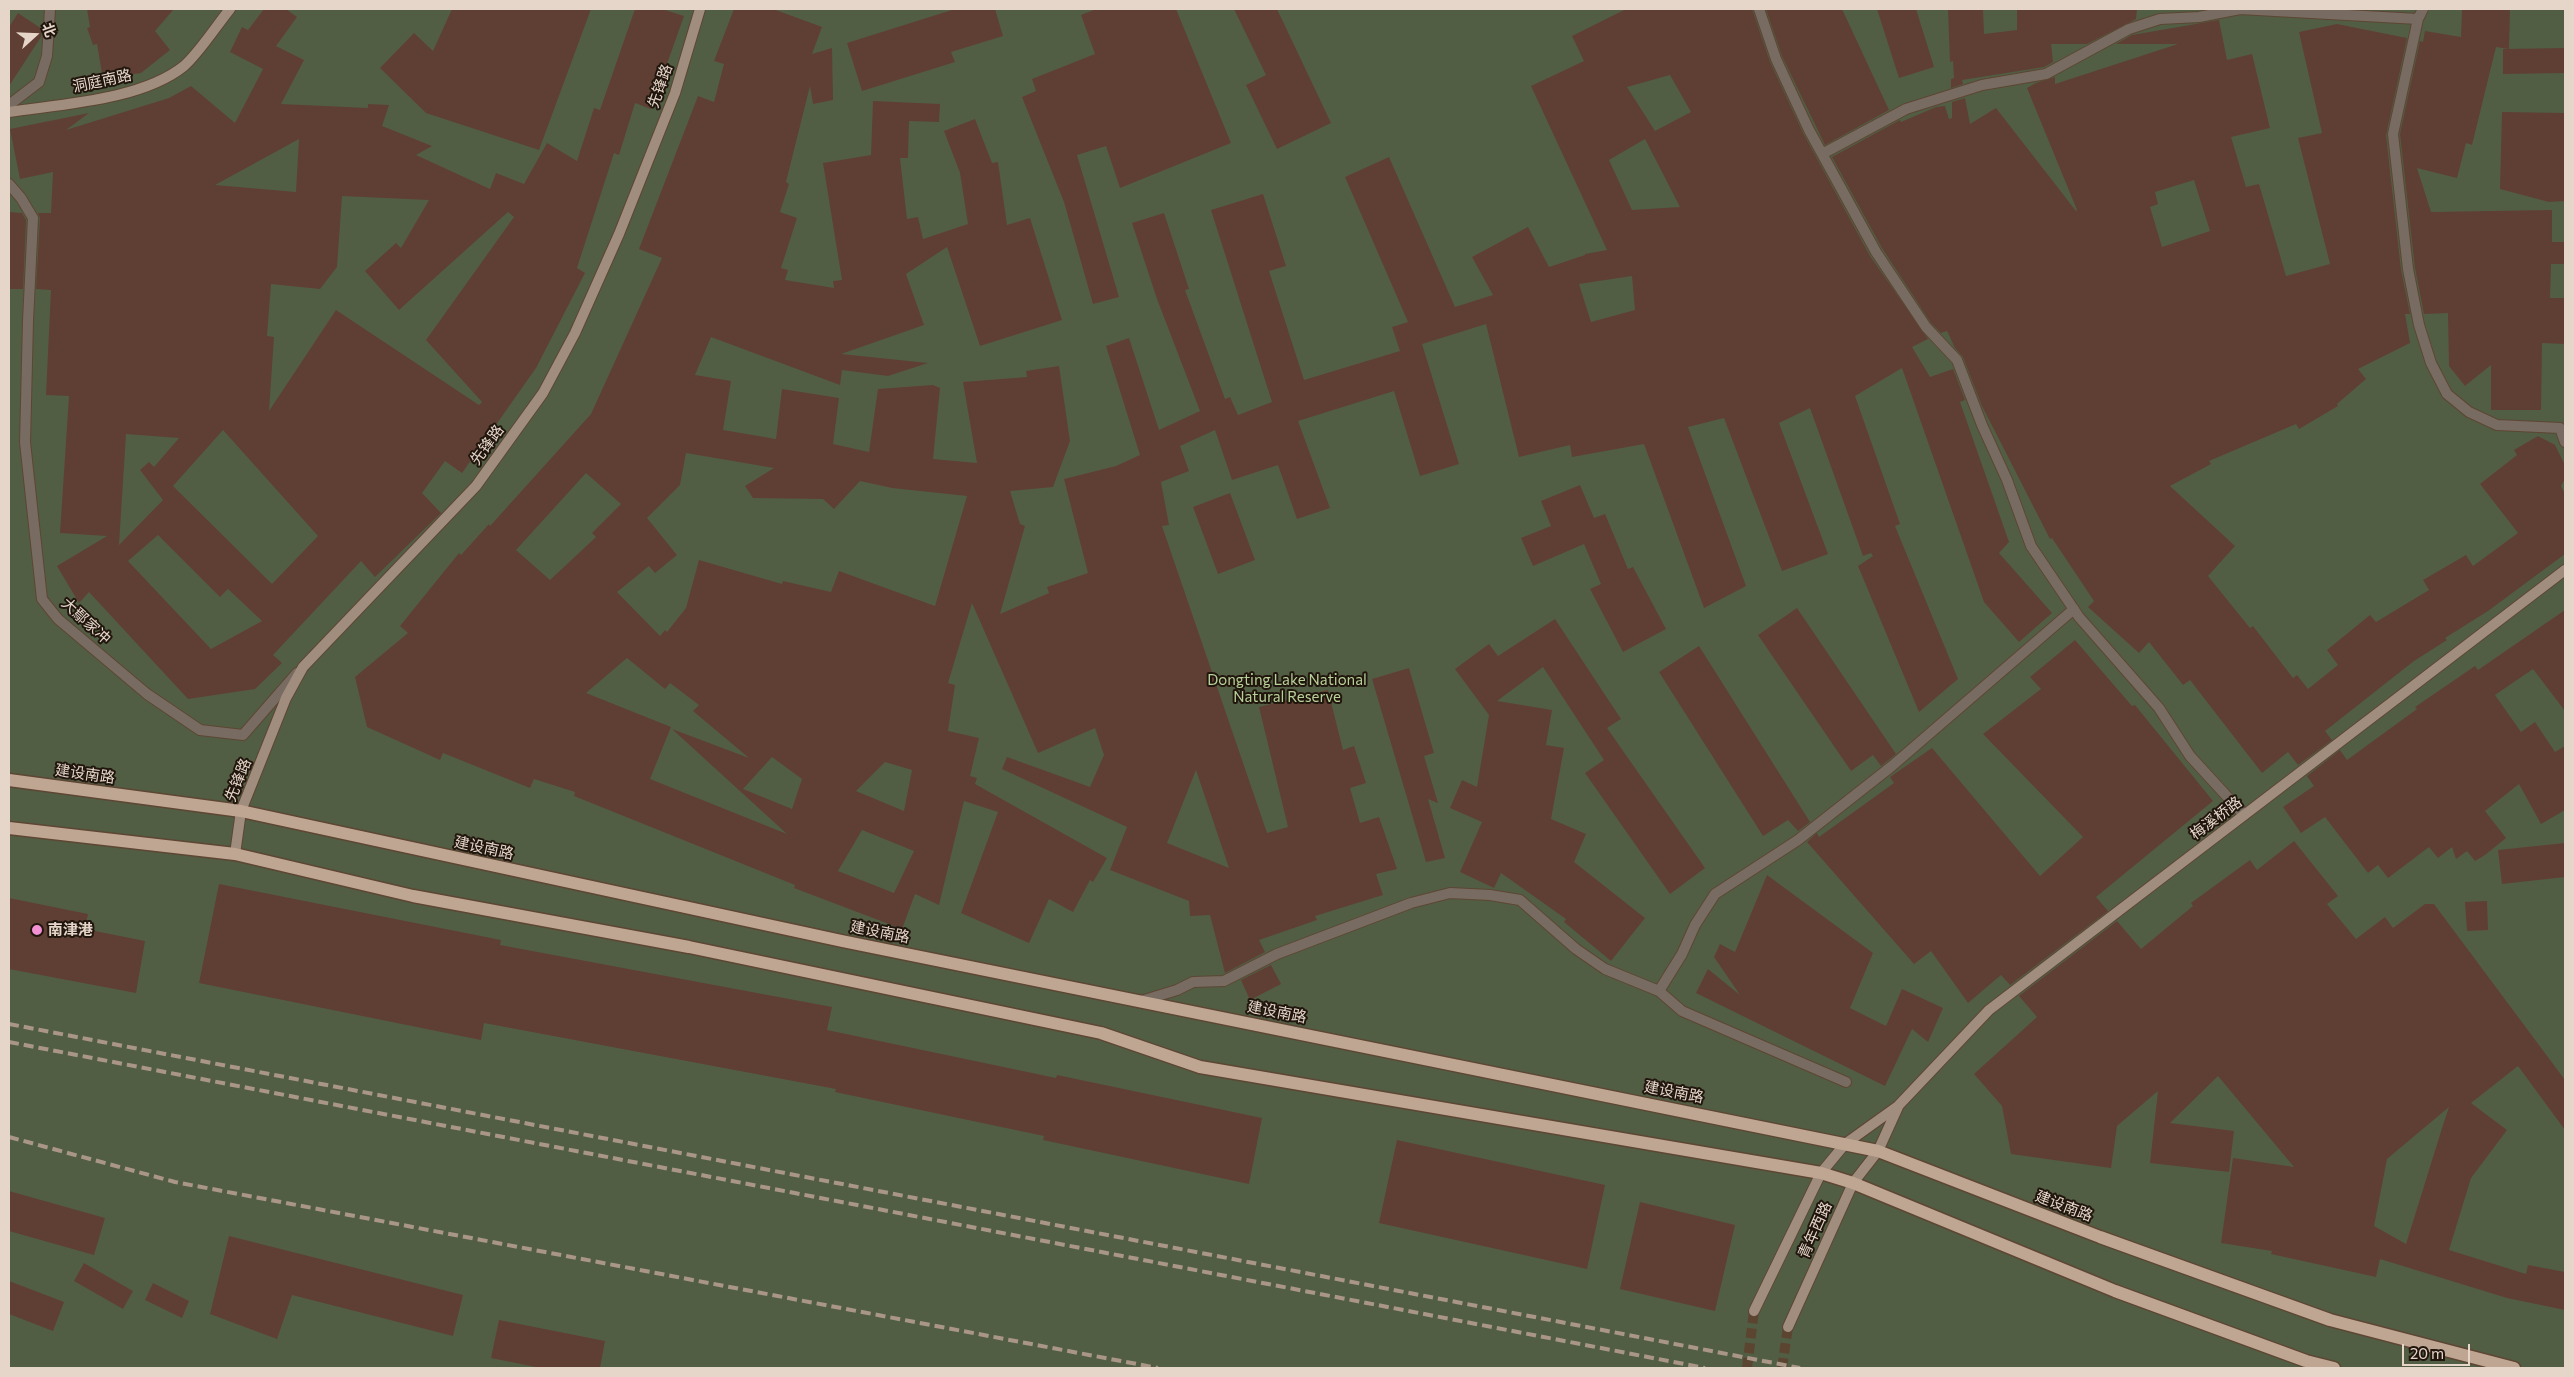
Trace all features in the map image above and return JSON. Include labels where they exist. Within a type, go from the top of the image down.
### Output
[{"type":"main road","name":"洞庭南路","points":[[9,112],[116,96],[149,85],[185,65],[230,9]]},
{"type":"main road","name":"先锋路","points":[[234,854],[241,811],[286,698],[303,667],[476,486],[543,393],[575,334],[619,234],[675,93],[700,9]]},
{"type":"main road","name":"梅溪桥路","points":[[1898,1106],[1989,1010],[2565,570]]},
{"type":"main road","name":"建设南路","points":[[9,780],[241,811],[842,941],[1878,1151],[2100,1237],[2330,1320],[2514,1368]]},
{"type":"main road","points":[[9,828],[234,854],[414,896],[690,947],[1101,1033],[1200,1067],[1821,1172],[1853,1183],[2116,1290],[2306,1361],[2334,1368]]},
{"type":"main road","name":"青年西路","points":[[1754,1312],[1821,1172],[1844,1144],[1898,1106]]},
{"type":"main road","name":"青年西路","points":[[1788,1327],[1853,1183],[1878,1151],[1898,1106]]},
{"type":"street","points":[[9,104],[39,82],[47,56],[50,9]]},
{"type":"street","points":[[1759,9],[1776,59],[1822,154],[1876,252],[1926,327],[1957,360],[1982,425],[2007,480],[2031,546],[2074,609],[2114,659],[2159,708],[2190,756],[2244,815]]},
{"type":"street","points":[[1822,154],[1906,109],[1982,85],[2046,74],[2129,29],[2160,19],[2199,17],[2240,9],[2418,19]]},
{"type":"street","points":[[2423,9],[2418,19],[2392,134],[2408,269],[2419,325],[2431,362],[2447,394],[2469,412],[2497,425],[2560,428],[2565,442]]},
{"type":"street","name":"大鄢家冲","points":[[9,184],[21,198],[33,218],[25,442],[42,599],[58,619],[147,694],[200,730],[243,735],[303,667]]},
{"type":"street","points":[[1660,991],[1682,954],[1695,925],[1715,894],[1798,840],[1892,766],[2074,609]]},
{"type":"street","points":[[1141,1001],[1177,990],[1193,982],[1224,981],[1277,954],[1411,903],[1450,893],[1490,895],[1520,900],[1576,949],[1605,969],[1660,991],[1682,1011],[1846,1082]]},
{"type":"green space","name":"Dongting Lake National Natural Reserve","points":[[9,9],[2565,9],[2565,1368],[9,1368]]},
{"type":"building","points":[[87,9],[174,9],[155,31],[170,50],[141,73],[103,79],[97,44],[93,45],[87,28],[90,27]]},
{"type":"building","points":[[264,9],[286,9],[297,17],[276,46],[304,60],[281,104],[368,108],[368,104],[389,105],[382,126],[432,146],[416,155],[490,189],[496,173],[524,184],[547,143],[577,161],[594,108],[600,110],[635,9],[662,9],[684,16],[651,109],[635,103],[619,155],[614,153],[577,268],[585,273],[536,368],[462,473],[445,461],[422,493],[441,513],[375,577],[361,561],[273,655],[282,663],[255,689],[188,699],[89,592],[79,603],[57,566],[107,536],[60,533],[69,396],[46,395],[51,290],[36,289],[40,218],[38,213],[51,213],[53,172],[20,179],[10,129],[89,113],[66,130],[169,98],[191,86],[235,123],[263,69],[230,52],[242,27],[248,30]],"holes":[[[299,139],[296,192],[215,185]],[[342,196],[429,200],[401,248],[396,243],[365,271],[399,310],[508,212],[514,217],[426,340],[482,402],[479,405],[336,310],[269,411],[274,337],[267,336],[271,284],[320,289],[337,267]],[[223,430],[318,536],[272,584],[173,486]],[[126,434],[179,438],[154,467],[149,462],[140,470],[163,500],[119,545]],[[158,535],[220,597],[228,589],[262,621],[211,649],[128,561]]]},
{"type":"building","points":[[452,9],[591,9],[539,150],[426,113],[380,68],[414,33],[433,51]]},
{"type":"building","points":[[734,9],[773,9],[822,27],[812,54],[832,48],[833,100],[813,104],[810,86],[786,182],[789,184],[780,212],[797,218],[781,268],[788,270],[785,280],[834,288],[833,281],[842,280],[823,163],[871,155],[873,101],[940,104],[939,122],[909,121],[908,158],[900,158],[907,219],[918,217],[923,239],[968,224],[960,173],[944,131],[975,119],[992,163],[998,162],[1007,225],[1030,218],[1062,320],[980,346],[947,247],[906,274],[924,325],[841,354],[928,363],[888,376],[842,370],[840,385],[711,337],[695,375],[731,381],[723,430],[776,439],[782,389],[839,398],[833,444],[869,452],[878,389],[933,385],[940,388],[933,459],[977,463],[963,382],[1027,377],[1026,371],[1059,366],[1070,441],[1053,487],[1010,491],[1020,524],[1025,526],[1000,614],[1049,593],[1047,587],[1088,573],[1064,479],[1116,466],[1140,455],[1106,346],[1129,338],[1159,430],[1200,411],[1157,299],[1132,223],[1164,213],[1189,289],[1185,290],[1225,399],[1230,397],[1238,415],[1272,402],[1211,210],[1263,194],[1286,266],[1269,271],[1304,380],[1400,351],[1392,327],[1408,322],[1345,177],[1389,157],[1455,307],[1493,295],[1472,257],[1528,227],[1549,267],[1585,254],[1607,250],[1531,86],[1584,61],[1572,36],[1626,9],[1752,9],[1770,62],[1803,133],[1870,256],[1928,339],[1912,347],[1930,377],[1953,369],[1965,400],[1960,402],[2009,542],[1999,553],[2052,613],[2019,642],[1984,602],[1902,368],[1855,396],[1900,524],[1895,526],[1958,679],[1919,712],[1858,566],[1873,556],[1871,553],[1863,556],[1810,408],[1779,423],[1828,554],[1782,571],[1724,418],[1688,427],[1746,586],[1704,608],[1644,444],[1572,457],[1570,445],[1519,457],[1486,324],[1422,344],[1459,464],[1420,476],[1394,391],[1298,421],[1330,508],[1297,519],[1278,465],[1232,480],[1215,430],[1180,446],[1189,471],[1161,482],[1169,525],[1162,526],[1267,833],[1288,827],[1259,707],[1328,690],[1343,750],[1354,746],[1366,783],[1350,788],[1360,823],[1379,817],[1397,869],[1376,874],[1383,895],[1315,916],[1317,920],[1259,940],[1265,952],[1225,973],[1210,915],[1190,916],[1189,901],[1110,870],[1127,827],[1002,769],[1007,757],[1090,787],[1104,755],[1095,728],[1038,753],[972,603],[948,683],[955,685],[948,731],[979,738],[970,776],[977,778],[975,784],[1107,858],[1093,882],[1090,880],[1073,912],[1049,899],[1029,943],[961,913],[998,812],[964,801],[939,905],[915,894],[902,929],[794,888],[795,885],[574,796],[575,792],[534,779],[530,788],[443,753],[440,760],[367,727],[355,677],[408,633],[400,626],[459,553],[461,555],[489,524],[490,526],[591,414],[662,258],[639,249],[698,96],[714,102],[724,64],[714,61]],"holes":[[[1670,75],[1691,112],[1655,131],[1627,87]],[[1645,139],[1680,207],[1632,210],[1609,160]],[[1632,276],[1635,310],[1591,322],[1579,284]],[[686,453],[774,468],[745,486],[753,498],[823,499],[834,509],[860,481],[892,488],[967,496],[935,606],[839,571],[831,592],[783,581],[782,584],[699,560],[686,608],[667,632],[665,630],[660,636],[617,592],[649,566],[655,573],[677,555],[647,518],[680,485]],[[586,473],[621,504],[592,533],[596,537],[550,580],[516,550]],[[627,658],[665,689],[670,683],[699,705],[693,711],[749,758],[672,729],[787,834],[650,779],[671,727],[586,693]],[[772,757],[802,779],[792,809],[743,789]],[[885,762],[912,770],[904,811],[856,791]],[[1196,770],[1229,868],[1167,843]],[[862,830],[914,851],[894,893],[838,871]]]},
{"type":"building","points":[[955,9],[995,9],[1003,36],[951,52],[955,62],[862,91],[847,43]]},
{"type":"building","points":[[1096,9],[1176,9],[1231,143],[1120,188],[1106,146],[1077,155],[1119,297],[1093,304],[1064,202],[1022,97],[1036,91],[1032,79],[1095,54],[1081,15]]},
{"type":"building","points":[[1234,9],[1277,9],[1331,123],[1277,149],[1246,85],[1266,75]]},
{"type":"building","points":[[1766,9],[1842,9],[1889,110],[1825,145],[1782,56]]},
{"type":"building","points":[[1877,9],[1916,9],[1934,67],[1899,78]]},
{"type":"building","points":[[1948,9],[1983,9],[1984,34],[2017,30],[2017,9],[2137,9],[2136,19],[2087,44],[2051,44],[2053,62],[2044,67],[1962,80],[1963,84],[1951,88],[1951,79],[1954,78],[1953,61],[1950,62]]},
{"type":"building","points":[[2462,9],[2510,9],[2509,49],[2496,47],[2472,145],[2466,143],[2457,178],[2417,168],[2431,212],[2552,210],[2552,242],[2565,242],[2565,264],[2551,264],[2550,298],[2565,298],[2565,344],[2542,343],[2541,410],[2491,410],[2491,365],[2465,386],[2449,366],[2448,313],[2424,314],[2415,268],[2400,134],[2420,41],[2423,42],[2425,31],[2461,37]]},
{"type":"building","points":[[18,13],[42,29],[41,37],[9,86],[9,27]]},
{"type":"building","points":[[2219,20],[2227,60],[2252,54],[2270,128],[2231,137],[2246,187],[2259,184],[2286,276],[2330,264],[2298,138],[2322,133],[2299,32],[2337,24],[2407,38],[2386,135],[2401,270],[2410,314],[2405,314],[2410,343],[2358,369],[2366,379],[2337,404],[2338,406],[2299,429],[2296,424],[2209,461],[2211,464],[2170,486],[2235,546],[2208,576],[2250,628],[2253,626],[2293,678],[2297,675],[2308,689],[2338,665],[2327,650],[2370,615],[2376,622],[2429,590],[2423,580],[2466,555],[2473,566],[2518,533],[2480,484],[2517,455],[2514,450],[2538,436],[2555,445],[2565,465],[2565,479],[2561,486],[2565,494],[2565,554],[2488,611],[2445,638],[2447,640],[2414,661],[2325,731],[2332,740],[2298,765],[2288,752],[2262,773],[2190,680],[2183,685],[2149,642],[2139,653],[2088,607],[2094,601],[2052,538],[2050,539],[1982,406],[1963,357],[1955,348],[1947,331],[1941,333],[1931,323],[1882,248],[1832,157],[1900,120],[1901,122],[1936,107],[1945,106],[1949,119],[1952,118],[1952,102],[1965,98],[1970,124],[1996,108],[2076,211],[2027,88],[2055,77],[2055,84],[2178,44],[2116,44],[2132,35]],"holes":[[[2194,180],[2210,231],[2162,247],[2150,207],[2158,204],[2155,192]]]},
{"type":"building","points":[[2565,48],[2565,73],[2503,74],[2503,49]]},
{"type":"building","points":[[2502,112],[2565,113],[2565,201],[2549,202],[2500,189]]},
{"type":"building","points":[[9,212],[22,213],[26,220],[23,289],[9,289]]},
{"type":"building","points":[[1580,485],[1594,518],[1605,514],[1628,569],[1633,567],[1666,629],[1623,652],[1590,589],[1601,584],[1584,544],[1533,566],[1521,538],[1551,526],[1541,501]]},
{"type":"building","points":[[1230,493],[1255,560],[1218,574],[1193,507]]},
{"type":"building","points":[[1797,608],[1896,754],[1881,766],[1873,755],[1851,771],[1758,635]]},
{"type":"building","points":[[2565,610],[2565,711],[2533,669],[2495,695],[2521,732],[2535,722],[2555,752],[2565,746],[2565,810],[2541,824],[2519,784],[2485,811],[2506,838],[2485,855],[2475,861],[2467,851],[2456,859],[2452,847],[2438,858],[2429,847],[2388,878],[2378,865],[2368,873],[2325,817],[2301,833],[2283,807],[2314,786],[2307,776],[2340,750],[2347,760],[2417,709],[2415,707],[2475,666],[2478,670]]},
{"type":"building","points":[[1555,619],[1621,719],[1607,728],[1705,868],[1670,894],[1585,773],[1604,760],[1543,667],[1497,701],[1552,710],[1546,745],[1564,748],[1551,819],[1586,834],[1574,862],[1645,918],[1611,961],[1564,922],[1566,919],[1501,873],[1494,888],[1460,872],[1482,822],[1450,808],[1462,780],[1477,787],[1489,715],[1455,669],[1489,644],[1498,656]]},
{"type":"building","points":[[2075,640],[2132,706],[2135,705],[2213,801],[2096,897],[2108,911],[2010,985],[2001,975],[1968,1003],[1931,951],[1914,964],[1807,842],[1817,833],[1819,837],[1894,783],[1890,777],[1932,748],[2040,876],[2083,837],[1983,734],[2041,689],[2030,677]]},
{"type":"building","points":[[1699,646],[1810,822],[1798,831],[1788,820],[1763,836],[1659,672]]},
{"type":"building","points":[[1409,668],[1434,753],[1424,756],[1438,803],[1428,799],[1445,858],[1426,862],[1372,679]]},
{"type":"building","points":[[2294,841],[2338,896],[2327,904],[2356,939],[2385,917],[2393,928],[2425,904],[2434,904],[2565,1080],[2565,1130],[2518,1066],[2471,1103],[2507,1130],[2471,1178],[2449,1250],[2526,1274],[2528,1265],[2565,1272],[2565,1310],[2507,1298],[2380,1259],[2376,1277],[2271,1254],[2272,1251],[2221,1243],[2233,1158],[2294,1167],[2218,1076],[2170,1123],[2234,1131],[2229,1172],[2150,1163],[2158,1091],[2117,1126],[2111,1168],[2011,1154],[2002,1106],[1974,1074],[2037,1017],[2019,996],[2117,921],[2141,949],[2193,906],[2191,903],[2250,860],[2257,870]],"holes":[[[2449,1107],[2406,1244],[2374,1226],[2387,1159]]]},
{"type":"building","points":[[2565,843],[2565,877],[2502,884],[2498,850]]},
{"type":"building","points":[[1767,875],[1873,953],[1850,1008],[1886,1026],[1902,989],[1943,1008],[1928,1042],[1912,1029],[1885,1086],[1696,993],[1708,969],[1740,995],[1714,957],[1720,944],[1735,952]]},
{"type":"building","points":[[219,884],[501,940],[500,945],[832,1007],[827,1030],[1056,1078],[1057,1075],[1262,1118],[1249,1184],[1043,1140],[1044,1136],[835,1092],[836,1089],[484,1023],[481,1040],[199,983]]},
{"type":"building","points":[[9,898],[88,914],[85,929],[145,941],[136,993],[9,969]]},
{"type":"building","points":[[2487,901],[2488,930],[2467,931],[2465,902]]},
{"type":"building","points":[[1271,965],[1281,984],[1250,1000],[1241,980]]},
{"type":"building","points":[[1397,1140],[1605,1185],[1587,1269],[1379,1223]]},
{"type":"building","points":[[9,1191],[105,1218],[94,1255],[9,1231]]},
{"type":"building","points":[[1640,1202],[1735,1225],[1715,1311],[1620,1289]]},
{"type":"building","points":[[229,1236],[463,1295],[453,1336],[292,1295],[277,1339],[210,1314]]},
{"type":"building","points":[[84,1263],[133,1291],[123,1309],[74,1281]]},
{"type":"building","points":[[9,1281],[64,1302],[53,1331],[9,1314]]},
{"type":"building","points":[[153,1283],[189,1301],[182,1318],[145,1300]]},
{"type":"building","points":[[499,1320],[605,1341],[600,1368],[541,1368],[491,1358]]},
{"type":"tunnel","points":[[1747,1368],[1754,1311]]},
{"type":"tunnel","points":[[1782,1368],[1788,1327]]},
{"type":"railway","points":[[9,1024],[1800,1368]]},
{"type":"railway","points":[[9,1042],[1705,1368]]},
{"type":"railway","points":[[9,1137],[175,1182],[1158,1368]]},
{"type":"place","name":"南津港","points":[[37,930]]}]
